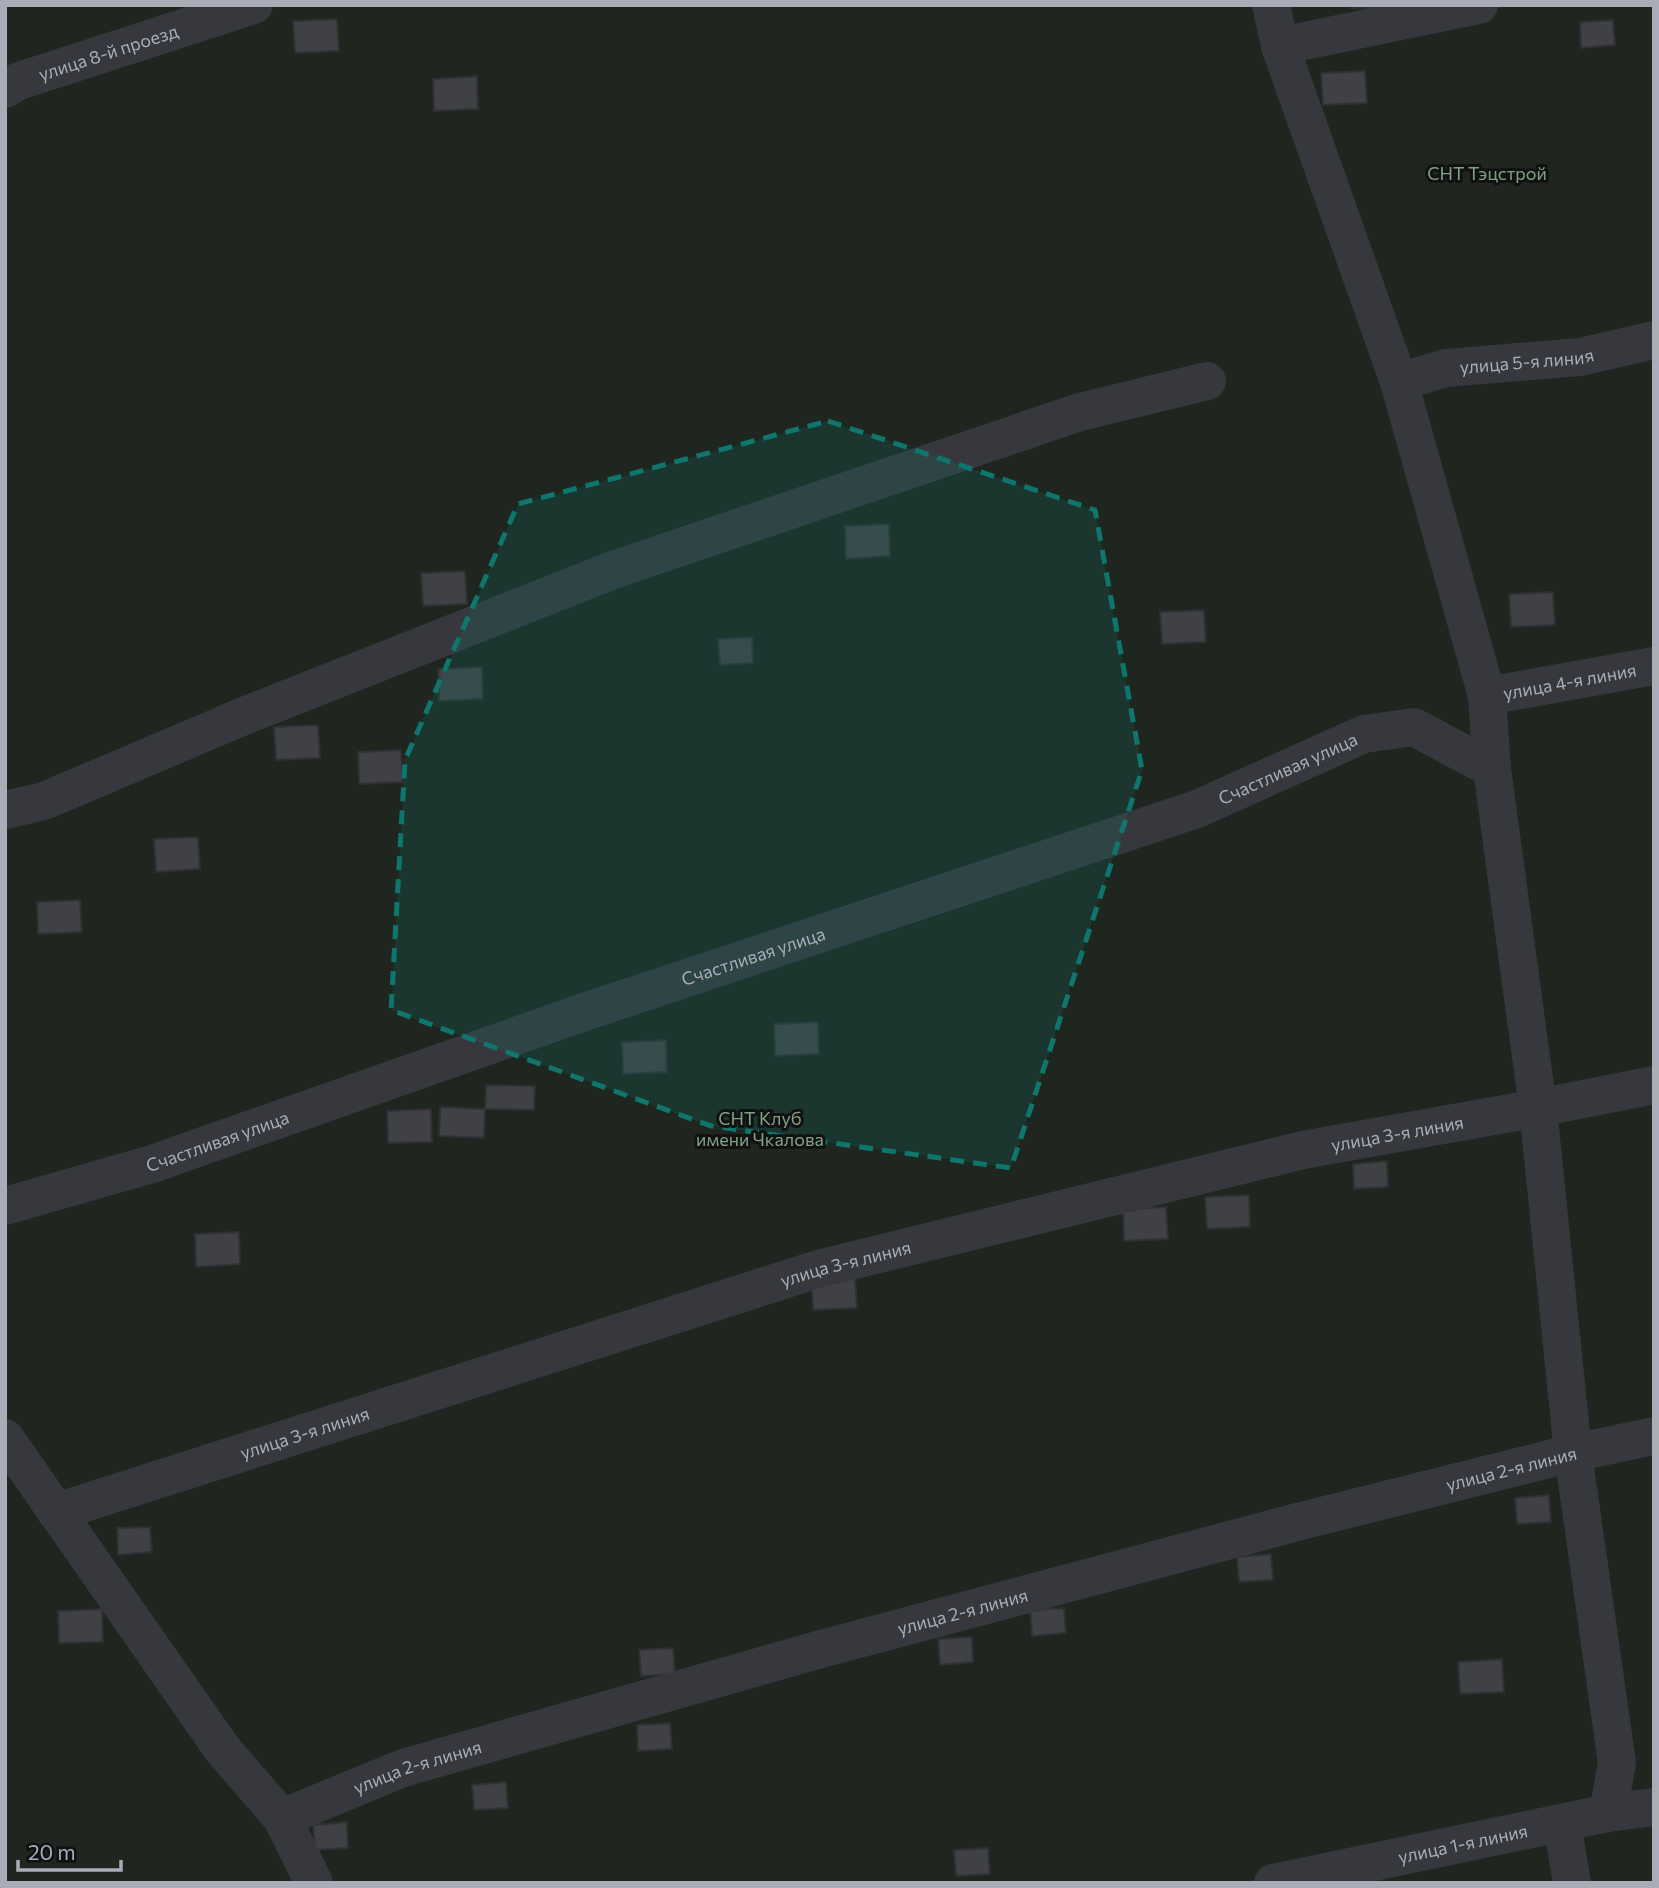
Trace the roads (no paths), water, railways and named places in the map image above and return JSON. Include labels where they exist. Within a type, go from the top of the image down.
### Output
[{"type":"street","name":"улица 8-й проезд","points":[[5,89],[37,75],[254,5]]},
{"type":"street","points":[[1271,5],[1280,46],[1399,382],[1487,696],[1492,769],[1538,1108],[1573,1453],[1617,1763],[1608,1813]]},
{"type":"street","points":[[1280,46],[1479,5]]},
{"type":"street","name":"улица 5-я линия","points":[[1399,382],[1446,368],[1580,357],[1654,340]]},
{"type":"street","points":[[5,810],[44,801],[244,716],[613,570],[1080,412],[1208,381]]},
{"type":"street","name":"улица 4-я линия","points":[[1487,696],[1654,666]]},
{"type":"street","name":"Счастливая улица","points":[[5,1206],[152,1164],[584,1012],[1197,808],[1364,734],[1414,727],[1492,769]]},
{"type":"street","name":"улица 3-я линия","points":[[56,1512],[818,1269],[1303,1150],[1538,1108],[1654,1084]]},
{"type":"street","name":"улица 2-я линия","points":[[282,1818],[402,1768],[795,1656],[1288,1524],[1573,1453],[1654,1436]]},
{"type":"street","points":[[5,1438],[223,1750],[282,1818],[314,1883]]},
{"type":"street","name":"улица 1-я линия","points":[[1273,1883],[1608,1813],[1654,1807]]},
{"type":"street","points":[[1563,1823],[1572,1883]]},
{"type":"park label","name":"СНТ Тэцстрой","points":[[1487,173]]},
{"type":"park label","name":"СНТ Клуб имени Чкалова","points":[[760,1128]]}]
